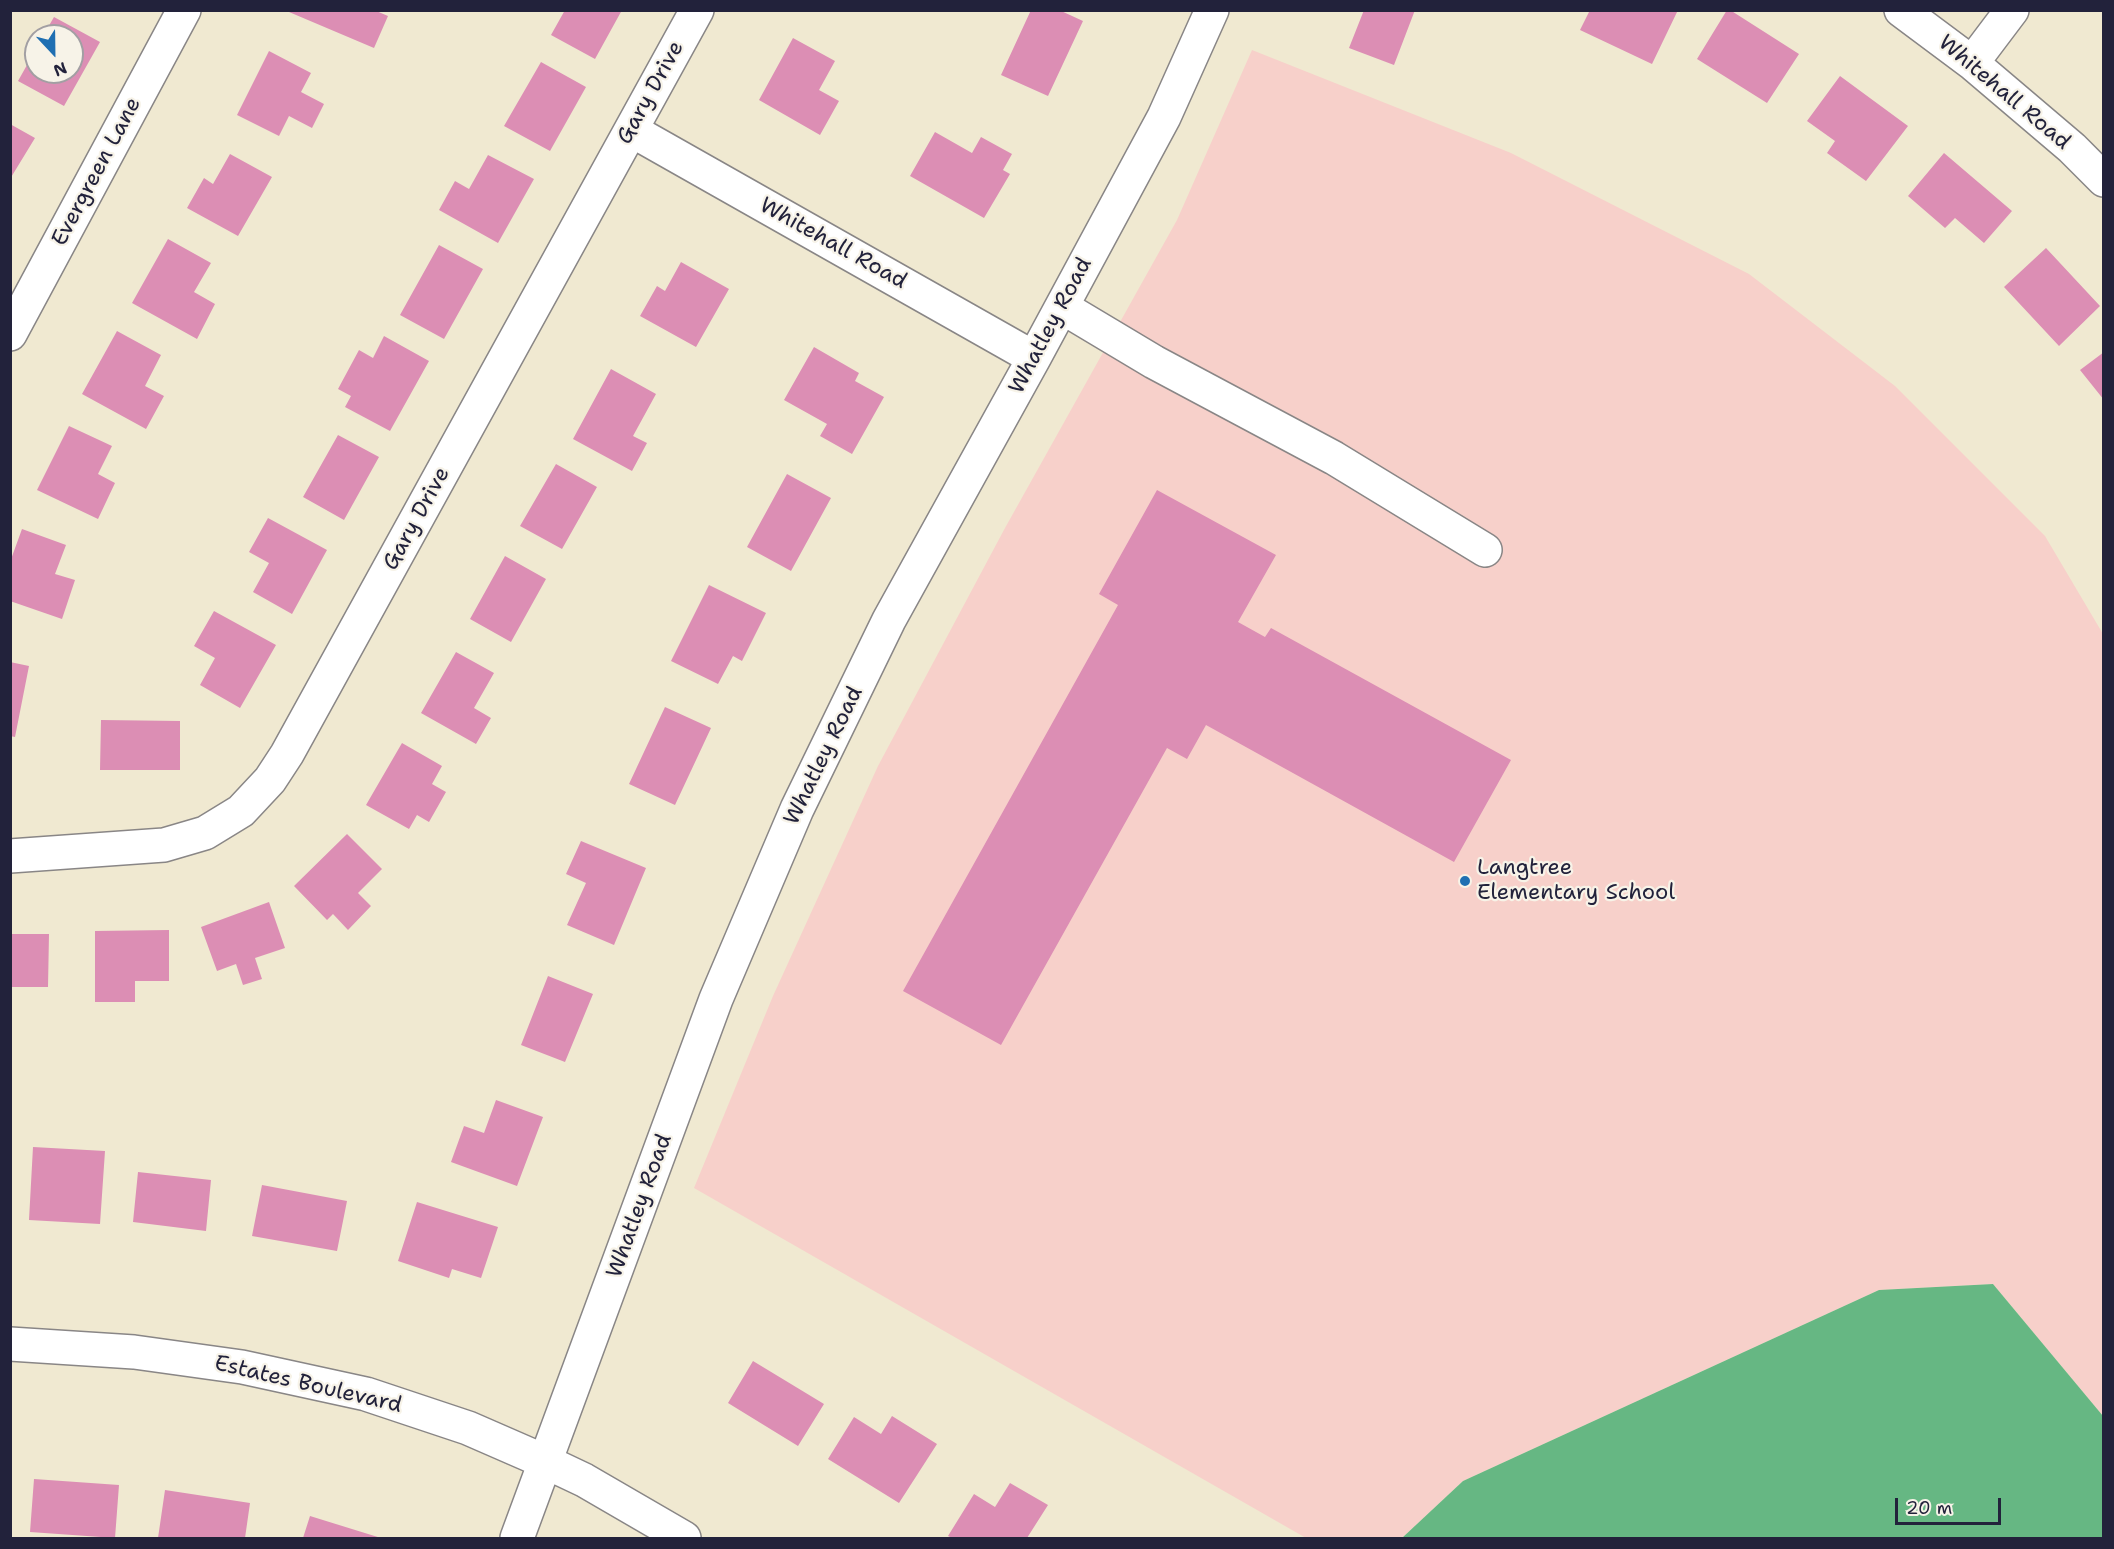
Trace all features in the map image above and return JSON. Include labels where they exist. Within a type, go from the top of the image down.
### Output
[{"type":"street","name":"Evergreen Lane","points":[[10,334],[184,10]]},
{"type":"street","name":"Gary Drive","points":[[10,856],[164,845],[205,833],[241,811],[270,780],[697,10]]},
{"type":"street","name":"Whatley Road","points":[[518,1539],[716,999],[797,809],[890,620],[1164,117],[1212,10]]},
{"type":"street","name":"Whitehall Road","points":[[1901,10],[1972,63],[2072,148],[2103,180]]},
{"type":"street","points":[[1972,63],[2012,10]]},
{"type":"street","name":"Whitehall Road","points":[[631,130],[1034,358]]},
{"type":"street","points":[[1062,307],[1154,362],[1334,458],[1485,550]]},
{"type":"street","name":"Estates Boulevard","points":[[10,1344],[134,1352],[242,1367],[366,1394],[468,1428],[546,1462],[584,1480],[684,1539]]},
{"type":"shaded area","name":"Langtree Elementary School","points":[[1252,50],[1511,153],[1749,274],[1895,386],[2045,536],[2103,634],[2103,1416],[1993,1284],[1879,1290],[1463,1481],[1402,1538],[1306,1538],[694,1188],[773,996],[878,766],[1005,528],[1177,220]]},
{"type":"green space","points":[[1993,1284],[2103,1416],[2103,1538],[1402,1538],[1463,1481],[1879,1290]]},
{"type":"building","points":[[290,10],[374,10],[388,16],[374,48],[289,12]]},
{"type":"building","points":[[565,10],[622,10],[595,59],[551,35]]},
{"type":"building","points":[[1031,10],[1059,10],[1083,21],[1048,96],[1001,75]]},
{"type":"building","points":[[1364,10],[1415,10],[1394,65],[1349,48]]},
{"type":"building","points":[[1590,10],[1678,10],[1652,64],[1580,30]]},
{"type":"building","points":[[1727,10],[1799,54],[1767,103],[1697,59]]},
{"type":"building","points":[[54,17],[67,24],[50,24]]},
{"type":"building","points":[[84,33],[100,42],[84,70]]},
{"type":"building","points":[[793,38],[835,61],[819,90],[839,101],[820,135],[759,100]]},
{"type":"building","points":[[269,51],[311,73],[301,92],[324,104],[312,128],[289,116],[279,136],[237,115]]},
{"type":"building","points":[[541,62],[586,87],[550,151],[504,126]]},
{"type":"building","points":[[24,70],[24,84],[76,84],[64,106],[18,81]]},
{"type":"building","points":[[1840,76],[1908,126],[1866,181],[1827,153],[1835,141],[1807,121]]},
{"type":"building","points":[[10,124],[35,138],[10,179]]},
{"type":"building","points":[[935,132],[972,153],[981,137],[1012,154],[1003,170],[1010,174],[984,218],[910,176]]},
{"type":"building","points":[[1944,153],[2012,211],[1984,243],[1955,218],[1945,228],[1908,196]]},
{"type":"building","points":[[230,154],[272,177],[238,236],[187,208],[204,178],[213,184]]},
{"type":"building","points":[[488,155],[534,179],[498,243],[439,210],[455,181],[469,189]]},
{"type":"building","points":[[168,239],[211,263],[194,292],[215,304],[197,339],[132,303]]},
{"type":"building","points":[[439,245],[483,269],[444,339],[400,315]]},
{"type":"building","points":[[2046,248],[2100,306],[2059,346],[2004,287]]},
{"type":"building","points":[[681,262],[729,289],[696,347],[640,316],[657,286],[665,291]]},
{"type":"building","points":[[117,331],[161,355],[145,386],[164,396],[146,429],[82,394]]},
{"type":"building","points":[[384,336],[429,361],[390,431],[345,407],[351,396],[338,389],[359,350],[373,358]]},
{"type":"building","points":[[814,347],[859,373],[855,381],[884,397],[852,454],[820,436],[827,424],[784,400]]},
{"type":"building","points":[[2104,352],[2104,400],[2080,370]]},
{"type":"building","points":[[611,369],[656,394],[633,436],[647,443],[632,471],[573,439]]},
{"type":"building","points":[[69,426],[112,446],[98,474],[115,483],[98,519],[37,490]]},
{"type":"building","points":[[338,435],[379,457],[344,520],[303,497]]},
{"type":"building","points":[[556,464],[597,487],[562,549],[520,526]]},
{"type":"building","points":[[787,474],[831,498],[791,571],[747,547]]},
{"type":"building","points":[[1157,490],[1276,555],[1238,622],[1265,637],[1271,628],[1511,760],[1454,862],[1206,725],[1187,759],[1167,748],[1001,1045],[903,991],[1118,605],[1099,594]]},
{"type":"building","points":[[268,518],[327,550],[292,614],[253,592],[269,563],[249,552]]},
{"type":"building","points":[[22,529],[66,545],[55,574],[75,580],[62,619],[10,601],[10,562]]},
{"type":"building","points":[[505,556],[546,579],[511,642],[470,619]]},
{"type":"building","points":[[709,585],[766,613],[742,661],[733,656],[718,684],[671,661]]},
{"type":"building","points":[[214,611],[276,645],[240,708],[200,685],[215,658],[194,646]]},
{"type":"building","points":[[456,652],[494,673],[474,708],[491,718],[476,744],[421,713]]},
{"type":"building","points":[[10,662],[29,666],[15,737],[10,736]]},
{"type":"building","points":[[665,707],[711,728],[675,805],[629,784]]},
{"type":"building","points":[[101,720],[180,721],[180,770],[100,770]]},
{"type":"building","points":[[402,743],[442,766],[432,784],[446,792],[429,822],[417,815],[409,829],[366,805]]},
{"type":"building","points":[[347,834],[382,869],[358,893],[371,906],[348,930],[333,914],[327,920],[294,886]]},
{"type":"building","points":[[581,841],[646,868],[614,945],[567,925],[586,883],[566,874]]},
{"type":"building","points":[[269,902],[285,948],[255,958],[262,979],[243,985],[236,964],[217,971],[201,927]]},
{"type":"building","points":[[169,930],[169,981],[135,981],[135,1002],[95,1002],[95,931]]},
{"type":"building","points":[[10,934],[49,934],[48,987],[10,987]]},
{"type":"building","points":[[548,976],[593,994],[565,1062],[521,1045]]},
{"type":"building","points":[[496,1100],[543,1117],[517,1186],[451,1162],[464,1126],[484,1133]]},
{"type":"building","points":[[33,1147],[105,1151],[100,1224],[29,1220]]},
{"type":"building","points":[[138,1172],[211,1180],[206,1231],[133,1222]]},
{"type":"building","points":[[262,1185],[347,1201],[337,1251],[252,1236]]},
{"type":"building","points":[[417,1202],[498,1227],[481,1278],[452,1269],[449,1278],[398,1261]]},
{"type":"building","points":[[753,1361],[824,1404],[798,1446],[728,1403]]},
{"type":"building","points":[[892,1416],[937,1444],[899,1503],[828,1459],[854,1417],[881,1434]]},
{"type":"building","points":[[34,1479],[119,1485],[115,1538],[30,1532]]},
{"type":"building","points":[[1010,1483],[1048,1505],[1027,1538],[952,1538],[948,1536],[974,1494],[995,1507]]},
{"type":"building","points":[[165,1490],[250,1503],[245,1538],[158,1538]]},
{"type":"building","points":[[310,1516],[381,1538],[303,1538]]},
{"type":"place","name":"Langtree Elementary School","points":[[1465,881]]}]
